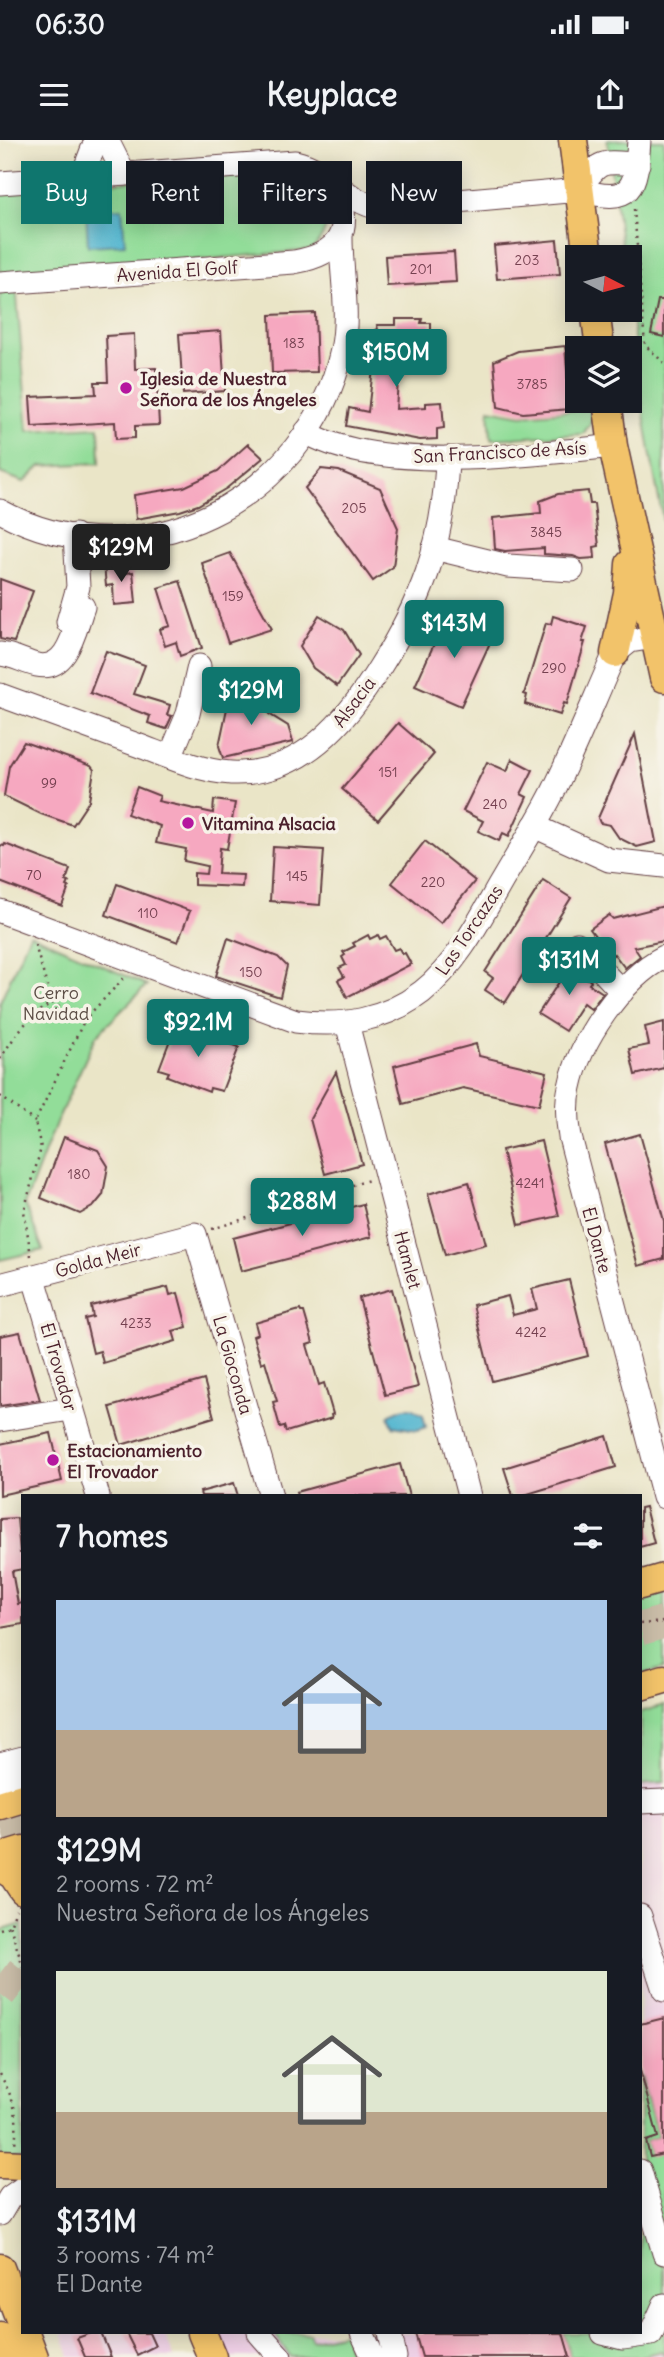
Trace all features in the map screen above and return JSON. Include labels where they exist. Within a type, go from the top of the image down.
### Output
[{"type":"main road","points":[[573,140],[586,245]]},
{"type":"main road","points":[[609,413],[613,446],[664,678]]},
{"type":"main road","points":[[615,653],[628,593],[632,533]]},
{"type":"main road","points":[[642,1584],[664,1578]]},
{"type":"main road","points":[[642,1685],[664,1679]]},
{"type":"main road","points":[[0,1805],[21,1799]]},
{"type":"main road","points":[[0,1838],[21,1832]]},
{"type":"main road","points":[[11,1879],[21,1855]]},
{"type":"main road","points":[[0,2268],[21,2323]]},
{"type":"main road","points":[[25,2334],[34,2357]]},
{"type":"main road","points":[[182,2334],[192,2357]]},
{"type":"main road","points":[[202,2334],[212,2357]]},
{"type":"main road","points":[[0,2337],[7,2357]]},
{"type":"street","points":[[88,161],[96,140]]},
{"type":"street","points":[[107,140],[124,174]]},
{"type":"street","points":[[579,190],[592,171],[603,163],[635,174],[639,140]]},
{"type":"street","name":"Avenida El Golf","points":[[112,175],[238,166]]},
{"type":"street","name":"Avenida El Golf","points":[[462,201],[579,190],[605,197],[615,196],[625,192],[635,174]]},
{"type":"street","name":"Avenida El Golf","points":[[0,183],[21,181]]},
{"type":"street","name":"Avenida El Golf","points":[[0,283],[294,262],[321,255],[335,246],[342,235],[366,215]]},
{"type":"street","points":[[0,511],[44,528],[75,536],[107,539],[146,536],[165,533],[201,521],[234,502],[261,481],[275,469],[306,432],[324,401],[342,351],[345,317],[342,224]]},
{"type":"street","name":"San Francisco de Asís","points":[[306,432],[358,451],[401,457],[447,458],[613,446]]},
{"type":"street","name":"Alsacia","points":[[0,695],[170,757],[221,772],[243,772],[285,761],[319,743],[336,728],[361,698],[396,641],[419,594],[434,548],[447,458]]},
{"type":"street","points":[[59,646],[77,594],[75,536]]},
{"type":"street","points":[[434,548],[508,566],[572,570]]},
{"type":"street","points":[[0,654],[40,666],[56,663],[65,655],[83,607]]},
{"type":"street","points":[[615,653],[630,641],[655,637]]},
{"type":"street","name":"Las Torcazas","points":[[0,911],[296,1021],[347,1023],[386,1012],[406,1003],[433,983],[478,923],[552,794],[615,653]]},
{"type":"street","points":[[170,757],[188,714],[200,666]]},
{"type":"street","points":[[534,826],[608,860],[623,864],[664,866]]},
{"type":"street","points":[[577,944],[622,992]]},
{"type":"street","name":"El Dante","points":[[664,957],[644,970],[622,992],[597,1027],[574,1072],[568,1099],[568,1124],[664,1497]]},
{"type":"street","name":"Hamlet","points":[[347,1023],[469,1494]]},
{"type":"street","name":"Golda Meir","points":[[0,1285],[195,1234]]},
{"type":"street","name":"La Gioconda","points":[[195,1234],[270,1494]]},
{"type":"street","name":"El Trovador","points":[[34,1278],[97,1494]]},
{"type":"street","points":[[0,1420],[71,1409]]},
{"type":"street","points":[[0,1747],[0,1763],[21,1758]]},
{"type":"street","points":[[0,1786],[21,1779]]},
{"type":"street","points":[[642,1802],[664,1801]]},
{"type":"street","points":[[650,1925],[664,1990]]},
{"type":"street","points":[[642,2178],[664,2253]]},
{"type":"street","points":[[0,2214],[10,2197],[21,2189]]},
{"type":"street","points":[[607,2334],[623,2338],[651,2334],[664,2305]]},
{"type":"street","points":[[258,2334],[264,2357]]},
{"type":"street","points":[[259,2334],[280,2357]]},
{"type":"street","points":[[362,2334],[373,2357]]},
{"type":"street","points":[[390,2334],[395,2357]]},
{"type":"path","points":[[635,174],[645,345],[664,363]]},
{"type":"path","points":[[27,922],[52,1003],[85,1019]]},
{"type":"path","points":[[34,1278],[24,1211],[41,1148],[35,1122],[85,1019],[137,963]]},
{"type":"path","points":[[0,1059],[20,1027],[38,1010],[52,1003]]},
{"type":"path","points":[[0,1096],[35,1122]]},
{"type":"path","points":[[195,1234],[386,1174]]},
{"type":"path","points":[[642,1625],[664,1622]]},
{"type":"path","points":[[11,1879],[10,1926],[21,1961]]},
{"type":"path","points":[[0,1929],[10,1926]]},
{"type":"path","points":[[0,2074],[14,2100],[18,2121],[12,2161]]},
{"type":"shaded area","points":[[664,1705],[664,2357],[225,2357],[216,2334],[642,2334],[642,1711]]},
{"type":"shaded area","points":[[62,2334],[164,2334],[174,2357],[70,2357]]},
{"type":"green space","points":[[607,140],[664,140],[664,526],[642,399],[642,336],[634,336],[633,325],[633,322],[642,322],[642,245],[621,245]]},
{"type":"green space","points":[[238,174],[238,224],[327,224],[318,243],[312,250],[0,277],[0,190],[21,189],[21,224],[112,224],[112,183],[126,182],[126,224],[224,224],[224,175]]},
{"type":"green space","points":[[16,285],[28,431],[99,427],[100,463],[41,466],[24,482],[0,473],[0,287]]},
{"type":"green space","points":[[489,409],[522,415],[565,411],[590,413],[591,422],[583,434],[491,439]]},
{"type":"green space","name":"Cerro Navidad","points":[[30,934],[147,985],[96,1036],[56,1123],[25,1204],[43,1250],[0,1260],[0,1002]]},
{"type":"green space","points":[[664,1590],[664,1668],[642,1674],[642,1596]]},
{"type":"green space","points":[[664,1705],[664,1783],[642,1785],[642,1712]]},
{"type":"green space","points":[[21,1924],[21,2158],[0,2158],[0,1931]]},
{"type":"green space","points":[[642,2082],[658,2137],[646,2141],[650,2156],[664,2154],[664,2356],[661,2351],[640,2357],[570,2357],[563,2334],[642,2334]]},
{"type":"green space","points":[[275,2334],[309,2334],[312,2340],[344,2334],[351,2357],[290,2357]]},
{"type":"water","points":[[122,208],[125,244],[88,246],[87,224],[112,224],[112,209]]},
{"type":"water","points":[[411,1408],[423,1415],[426,1427],[417,1430],[393,1426],[390,1414]]},
{"type":"building","points":[[557,240],[560,274],[497,279],[494,246]]},
{"type":"building","points":[[454,252],[456,282],[387,286],[385,256]]},
{"type":"building","points":[[658,300],[664,300],[664,337],[651,334]]},
{"type":"building","points":[[315,313],[317,372],[272,373],[270,315]]},
{"type":"building","points":[[396,319],[422,319],[421,323],[431,323],[431,339],[401,339],[396,409],[426,407],[426,403],[442,402],[444,428],[437,429],[437,439],[420,440],[346,426],[349,408],[368,412],[373,369],[376,369],[377,325],[396,325]]},
{"type":"building","points":[[221,331],[225,391],[183,394],[179,334]]},
{"type":"building","name":"Iglesia de Nuestra Señora de los Ángeles","points":[[134,334],[135,369],[156,368],[159,425],[135,426],[135,438],[116,439],[115,422],[32,427],[30,397],[96,394],[95,382],[108,382],[106,336]]},
{"type":"building","points":[[565,346],[565,409],[523,413],[498,407],[494,361],[518,351]]},
{"type":"building","points":[[248,444],[263,458],[227,488],[198,505],[136,519],[134,495],[184,487],[218,471]]},
{"type":"building","points":[[321,469],[339,471],[380,488],[398,528],[393,567],[373,581],[305,488]]},
{"type":"building","points":[[588,491],[590,504],[594,504],[599,546],[594,547],[595,558],[544,554],[544,548],[505,551],[495,549],[493,518],[541,513],[540,501],[558,494]]},
{"type":"building","points":[[230,553],[272,629],[228,643],[202,563]]},
{"type":"building","points":[[125,563],[126,573],[133,572],[136,603],[114,605],[113,585],[106,586],[104,565]]},
{"type":"building","points":[[0,579],[33,591],[14,642],[0,639]]},
{"type":"building","points":[[180,581],[202,648],[180,656],[176,642],[165,646],[160,629],[170,626],[158,588]]},
{"type":"building","points":[[448,613],[494,634],[461,706],[415,686]]},
{"type":"building","points":[[319,615],[344,630],[359,655],[337,686],[313,668],[300,646]]},
{"type":"building","points":[[553,616],[587,627],[567,704],[564,703],[560,715],[525,704],[527,695],[524,694],[546,623],[551,624]]},
{"type":"building","points":[[106,651],[145,665],[134,694],[170,705],[167,715],[172,716],[166,729],[148,723],[150,716],[90,693]]},
{"type":"building","points":[[261,693],[269,714],[288,726],[293,742],[223,758],[219,746],[229,699]]},
{"type":"building","points":[[398,723],[434,754],[378,820],[342,789]]},
{"type":"building","points":[[635,734],[656,842],[637,847],[619,838],[610,825],[600,823],[598,818]]},
{"type":"building","points":[[24,742],[91,766],[94,770],[89,801],[73,825],[41,814],[4,796],[9,766]]},
{"type":"building","points":[[512,759],[533,770],[521,794],[527,797],[509,836],[503,833],[499,841],[478,831],[483,821],[463,811],[487,762],[507,771]]},
{"type":"building","points":[[137,787],[160,796],[158,801],[213,813],[214,800],[235,803],[227,849],[220,848],[218,874],[243,875],[242,887],[194,885],[194,873],[206,874],[207,866],[184,861],[186,849],[156,843],[160,826],[127,814]]},
{"type":"building","points":[[425,841],[475,881],[441,923],[392,883]]},
{"type":"building","points":[[5,844],[70,869],[66,881],[69,882],[69,887],[62,906],[0,882],[0,845]]},
{"type":"building","points":[[273,847],[324,850],[320,905],[270,901]]},
{"type":"building","points":[[543,880],[571,898],[505,1003],[485,990],[493,978],[485,972]]},
{"type":"building","points":[[117,884],[190,911],[178,942],[106,915]]},
{"type":"building","points":[[664,906],[664,941],[634,947],[640,956],[625,968],[590,929],[609,915],[613,919]]},
{"type":"building","points":[[368,935],[370,939],[378,935],[380,939],[386,936],[394,950],[399,948],[411,964],[347,997],[338,980],[344,977],[339,968],[346,965],[343,952]]},
{"type":"building","points":[[228,938],[278,957],[287,966],[280,997],[216,976]]},
{"type":"building","points":[[566,961],[591,981],[589,984],[603,993],[591,1009],[583,1003],[565,1031],[538,1014],[559,982],[553,978]]},
{"type":"building","points":[[664,1022],[664,1068],[635,1075],[629,1049],[649,1045],[645,1027]]},
{"type":"building","points":[[176,1024],[239,1047],[222,1091],[210,1088],[209,1092],[167,1076],[169,1072],[159,1069]]},
{"type":"building","points":[[476,1044],[479,1056],[547,1072],[539,1105],[463,1088],[403,1104],[394,1066]]},
{"type":"building","points":[[336,1072],[362,1164],[325,1174],[310,1119]]},
{"type":"building","points":[[640,1134],[664,1221],[664,1259],[638,1266],[605,1144]]},
{"type":"building","points":[[64,1137],[98,1150],[108,1166],[103,1195],[94,1206],[80,1214],[41,1198]]},
{"type":"building","points":[[541,1141],[559,1216],[519,1225],[502,1150]]},
{"type":"building","points":[[469,1182],[486,1244],[445,1255],[428,1194]]},
{"type":"building","points":[[363,1204],[371,1237],[241,1271],[233,1238]]},
{"type":"building","points":[[569,1280],[588,1356],[492,1381],[473,1305],[508,1296],[513,1315],[537,1309],[532,1289]]},
{"type":"building","points":[[168,1287],[170,1295],[178,1293],[187,1327],[173,1331],[176,1341],[103,1363],[100,1351],[93,1353],[85,1319],[93,1317],[91,1306]]},
{"type":"building","points":[[392,1289],[418,1387],[385,1395],[359,1298]]},
{"type":"building","points":[[300,1310],[304,1312],[313,1343],[307,1345],[319,1385],[324,1383],[333,1414],[332,1418],[286,1432],[284,1426],[280,1427],[273,1402],[277,1401],[265,1361],[261,1363],[253,1336],[258,1334],[255,1323]]},
{"type":"building","points":[[20,1332],[40,1400],[0,1406],[0,1336]]},
{"type":"building","points":[[204,1380],[214,1417],[121,1445],[110,1407]]},
{"type":"building","points":[[51,1433],[62,1481],[0,1495],[0,1444]]},
{"type":"building","points":[[607,1436],[616,1467],[528,1494],[512,1494],[504,1468]]},
{"type":"building","points":[[400,1464],[408,1494],[296,1494]]},
{"type":"building","points":[[234,1483],[237,1494],[200,1494]]},
{"type":"building","points":[[645,1507],[654,1543],[642,1546],[642,1508]]},
{"type":"building","points":[[17,1518],[21,1569],[12,1571],[18,1604],[21,1603],[21,1624],[0,1628],[0,1519]]},
{"type":"building","points":[[664,2018],[664,2154],[650,2157],[646,2141],[658,2137],[642,2077],[642,2024]]},
{"type":"building","points":[[88,2334],[101,2334],[111,2357],[85,2357],[77,2338]]},
{"type":"building","points":[[126,2334],[149,2334],[155,2346],[137,2355]]},
{"type":"building","points":[[415,2334],[563,2334],[570,2357],[422,2357]]},
{"type":"tunnel","points":[[642,1628],[664,1622]]},
{"type":"tunnel","points":[[0,1825],[21,1819]]},
{"type":"tunnel","points":[[0,1973],[21,1989]]},
{"type":"place","name":"Iglesia de Nuestra Señora de los Ángeles","points":[[126,388]]},
{"type":"place","name":"Vitamina Alsacia","points":[[188,823]]},
{"type":"place","name":"Estacionamiento El Trovador","points":[[53,1460]]}]
